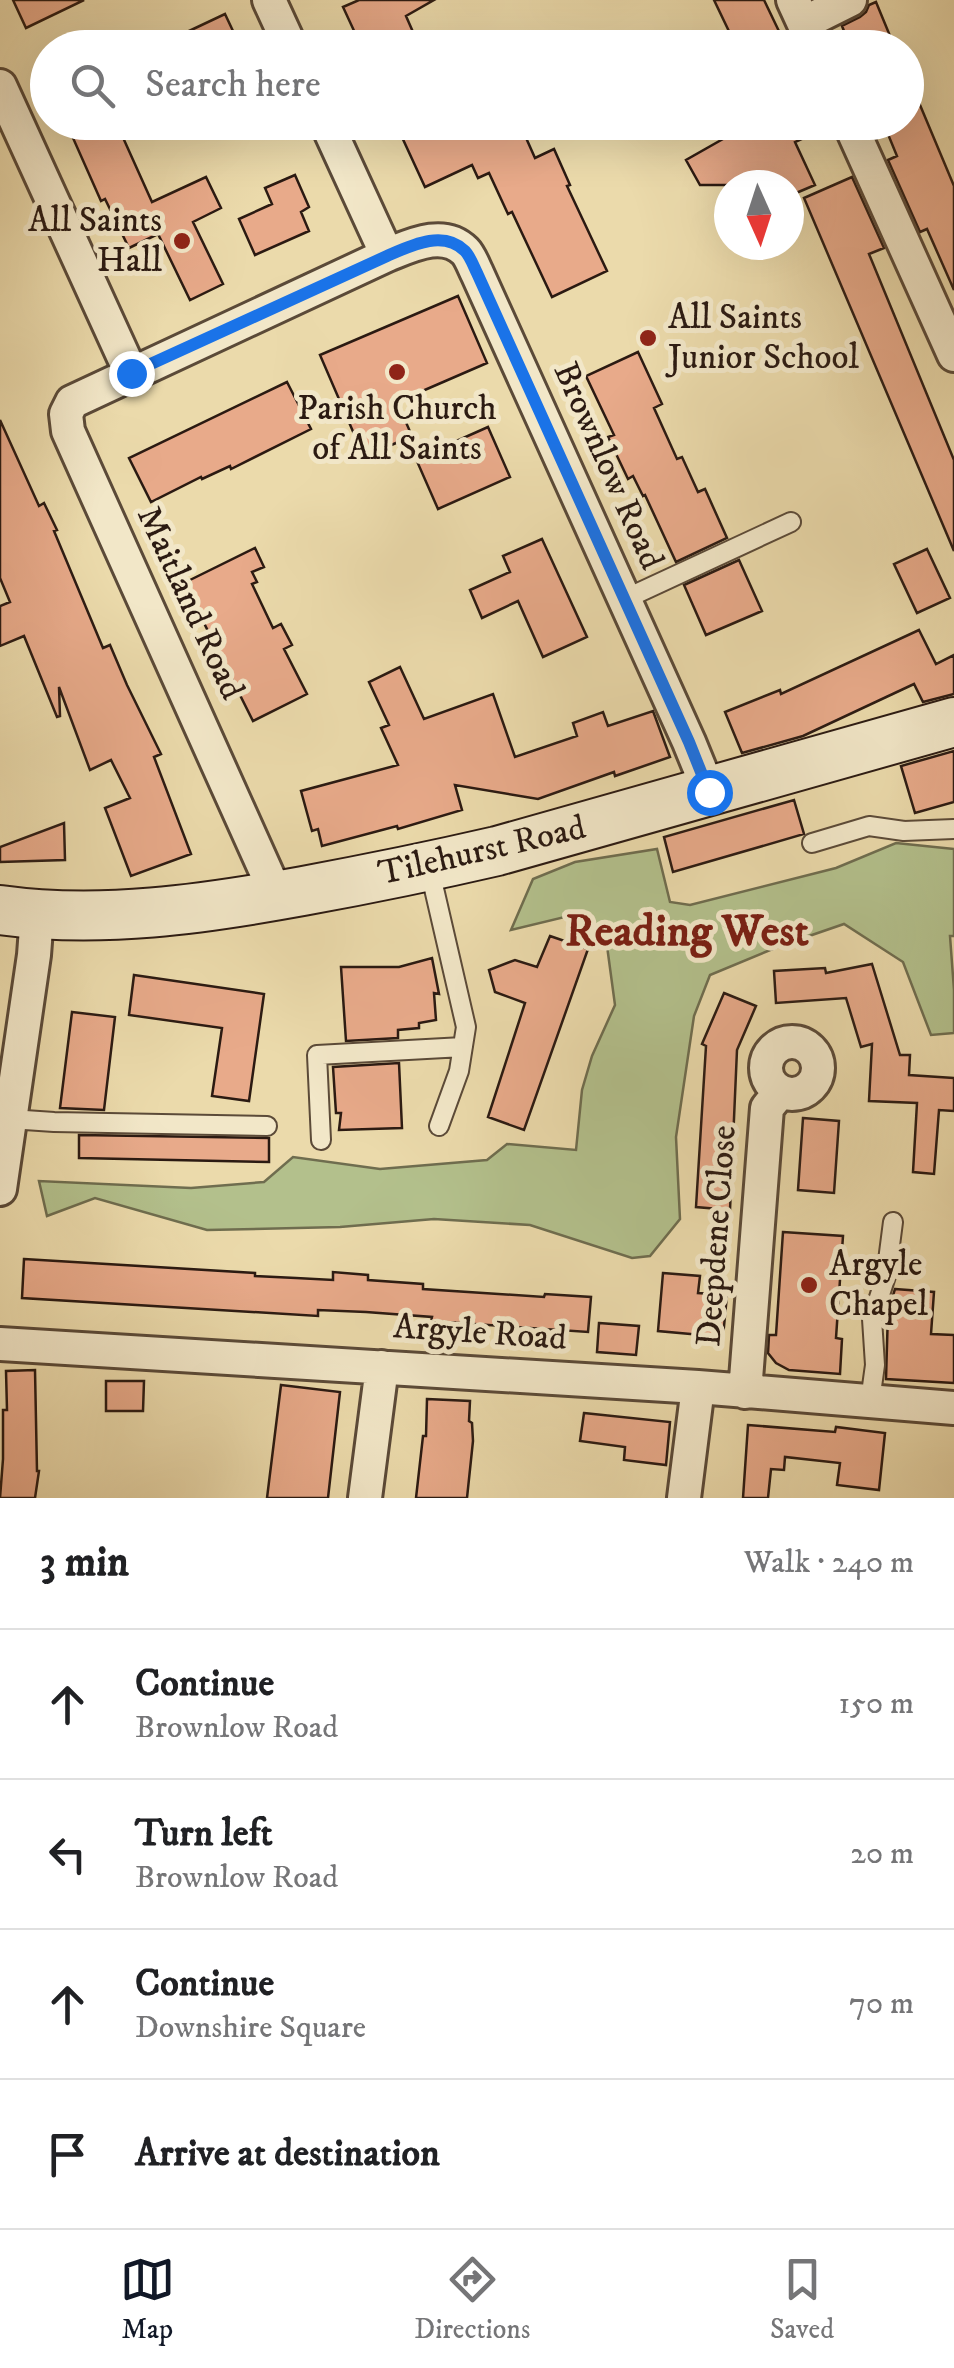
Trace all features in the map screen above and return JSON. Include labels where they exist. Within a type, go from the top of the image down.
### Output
[{"type":"street","points":[[270,0],[283,30]]},
{"type":"street","points":[[804,24],[850,0]]},
{"type":"street","points":[[0,86],[131,373]]},
{"type":"street","points":[[334,140],[387,256]]},
{"type":"street","points":[[858,140],[954,355]]},
{"type":"street","name":"Brownlow Road","points":[[131,373],[426,240],[447,242],[465,251],[709,792]]},
{"type":"street","name":"Maitland Road","points":[[131,373],[72,402],[66,414],[68,431],[278,896]]},
{"type":"street","name":"Tilehurst Road","points":[[18,913],[86,916],[223,905],[429,867],[496,852],[954,722]]},
{"type":"street","points":[[0,1189],[34,955],[18,913]]},
{"type":"street","name":"Deepdene Close","points":[[745,1392],[766,1108],[780,1092]]},
{"type":"street","name":"Argyle Road","points":[[0,1344],[954,1408]]},
{"type":"street","points":[[365,1498],[382,1367]]},
{"type":"street","points":[[684,1498],[698,1388]]},
{"type":"lane","points":[[624,599],[791,522]]},
{"type":"lane","points":[[812,842],[869,826],[904,831],[954,829]]},
{"type":"lane","points":[[429,867],[466,1027],[459,1071],[438,1126]]},
{"type":"lane","points":[[321,1140],[318,1055],[463,1047]]},
{"type":"lane","points":[[10,1119],[267,1126]]},
{"type":"lane","points":[[870,1401],[874,1365],[872,1320],[886,1276],[893,1222]]},
{"type":"green space","points":[[896,843],[954,849],[954,936],[950,936],[954,1033],[931,1035],[903,962],[844,924],[710,975],[694,1016],[676,1137],[680,1219],[650,1256],[632,1258],[530,1225],[434,1219],[340,1227],[207,1230],[95,1198],[47,1216],[39,1181],[191,1188],[264,1182],[293,1157],[380,1169],[487,1160],[507,1144],[576,1150],[582,1090],[615,1005],[605,931],[581,913],[511,930],[533,879],[575,862],[657,849],[670,902],[690,905],[836,868]]},
{"type":"building","points":[[13,0],[84,0],[26,28]]},
{"type":"building","points":[[359,0],[434,0],[406,16],[412,30],[354,30],[343,7]]},
{"type":"building","points":[[714,0],[764,0],[778,30],[728,30]]},
{"type":"building","points":[[876,2],[888,30],[844,30],[842,26],[860,17]]},
{"type":"building","points":[[225,14],[233,30],[191,30]]},
{"type":"building","points":[[924,115],[954,186],[954,290],[927,229],[920,232],[888,160],[897,156],[890,140],[924,140]]},
{"type":"building","name":"All Saints Hall","points":[[74,140],[124,140],[152,202],[206,177],[221,208],[193,222],[223,284],[190,300],[158,234],[129,248],[105,199],[101,201]]},
{"type":"building","points":[[403,140],[527,140],[535,158],[554,149],[607,271],[552,297],[489,173],[478,178],[472,165],[425,187]]},
{"type":"building","points":[[721,140],[799,140],[795,142],[815,185],[804,190],[804,170],[714,170],[714,185],[700,185],[686,160]]},
{"type":"building","points":[[295,175],[309,207],[301,212],[309,231],[255,255],[239,219],[272,204],[265,188]]},
{"type":"building","points":[[852,177],[884,248],[869,254],[954,460],[954,551],[804,198]]},
{"type":"building","name":"Parish Church of All Saints","points":[[458,296],[487,363],[397,402],[412,436],[364,457],[320,355]]},
{"type":"building","points":[[638,352],[662,404],[654,408],[677,459],[682,457],[698,492],[705,489],[727,538],[676,562],[645,495],[633,476],[628,479],[608,437],[614,435],[586,376]]},
{"type":"building","points":[[287,382],[311,429],[231,469],[230,466],[201,477],[151,502],[129,458]]},
{"type":"building","points":[[0,420],[39,506],[44,503],[57,530],[54,531],[103,648],[110,645],[161,754],[154,757],[191,854],[131,876],[105,808],[130,798],[111,760],[90,770],[59,687],[57,717],[24,636],[0,646],[0,606],[10,602],[0,578]]},
{"type":"building","points":[[488,427],[510,477],[438,509],[416,459]]},
{"type":"building","points":[[542,539],[587,637],[543,657],[518,601],[482,618],[470,590],[510,572],[503,556]]},
{"type":"building","points":[[255,548],[264,567],[252,572],[257,582],[252,584],[273,628],[281,624],[292,645],[284,649],[307,694],[253,721],[184,583]]},
{"type":"building","points":[[927,549],[950,598],[917,613],[894,564]]},
{"type":"building","points":[[739,560],[762,611],[706,635],[684,585]]},
{"type":"building","points":[[919,630],[936,664],[954,655],[954,694],[923,702],[914,684],[803,736],[742,753],[725,712],[780,690],[781,694]]},
{"type":"building","points":[[400,667],[424,719],[493,694],[515,757],[577,736],[573,723],[603,712],[608,726],[653,711],[670,757],[538,799],[455,785],[462,810],[322,846],[318,829],[312,831],[301,791],[398,765],[381,728],[389,725],[369,682]]},
{"type":"building","points":[[954,751],[954,802],[915,813],[901,766]]},
{"type":"building","points":[[794,800],[804,834],[673,872],[664,837]]},
{"type":"building","points":[[64,823],[65,860],[0,862],[0,847]]},
{"type":"building","points":[[550,936],[588,949],[524,1130],[488,1117],[525,1003],[495,992],[489,970],[515,960],[537,967]]},
{"type":"building","points":[[432,958],[439,994],[434,993],[436,1020],[419,1023],[419,1028],[398,1030],[398,1038],[346,1041],[341,967],[399,967]]},
{"type":"building","points":[[872,964],[900,1055],[910,1055],[909,1075],[954,1078],[954,1111],[939,1110],[934,1174],[913,1172],[917,1103],[869,1101],[872,1044],[861,1047],[846,998],[776,1003],[774,971],[825,968],[826,973]]},
{"type":"building","points":[[134,975],[264,994],[249,1101],[212,1096],[222,1028],[129,1015]]},
{"type":"building","points":[[724,993],[756,1006],[737,1050],[730,1210],[696,1207],[706,1046],[702,1044]]},
{"type":"building","points":[[72,1012],[115,1017],[104,1110],[60,1108]]},
{"type":"building","points":[[399,1063],[402,1128],[339,1130],[341,1113],[336,1113],[333,1067]]},
{"type":"building","points":[[803,1118],[839,1121],[834,1193],[798,1190]]},
{"type":"building","points":[[79,1135],[269,1138],[269,1162],[79,1158]]},
{"type":"building","name":"Argyle Chapel","points":[[783,1232],[843,1236],[836,1338],[842,1339],[840,1374],[789,1370],[768,1353],[769,1335],[776,1335]]},
{"type":"building","points":[[24,1259],[333,1280],[333,1272],[368,1275],[368,1280],[423,1284],[423,1289],[591,1297],[588,1332],[431,1321],[432,1317],[366,1312],[318,1310],[318,1316],[22,1298]]},
{"type":"building","points":[[663,1273],[700,1276],[698,1293],[727,1295],[723,1337],[658,1331]]},
{"type":"building","points":[[895,1289],[934,1292],[931,1334],[954,1335],[954,1383],[886,1379],[888,1311]]},
{"type":"building","points":[[599,1323],[639,1326],[636,1355],[597,1352]]},
{"type":"building","points":[[35,1370],[39,1471],[35,1498],[0,1498],[6,1371]]},
{"type":"building","points":[[106,1381],[144,1381],[143,1411],[106,1411]]},
{"type":"building","points":[[281,1385],[340,1392],[328,1498],[267,1498]]},
{"type":"building","points":[[427,1399],[470,1401],[473,1441],[467,1498],[416,1498],[426,1436]]},
{"type":"building","points":[[584,1413],[670,1422],[666,1465],[624,1460],[625,1447],[580,1441]]},
{"type":"building","points":[[748,1425],[835,1432],[836,1427],[885,1433],[879,1490],[837,1485],[840,1463],[785,1457],[784,1470],[771,1469],[768,1498],[743,1498]]},
{"type":"place","name":"All Saints Hall","points":[[182,241]]},
{"type":"place","name":"All Saints Junior School","points":[[648,338]]},
{"type":"place","name":"Parish Church of All Saints","points":[[397,372]]},
{"type":"place","name":"Argyle Chapel","points":[[809,1285]]},
{"type":"district","name":"Reading West","points":[[687,932]]},
{"type":"route","points":[[131,373],[426,240],[447,242],[465,251],[709,792]]}]
